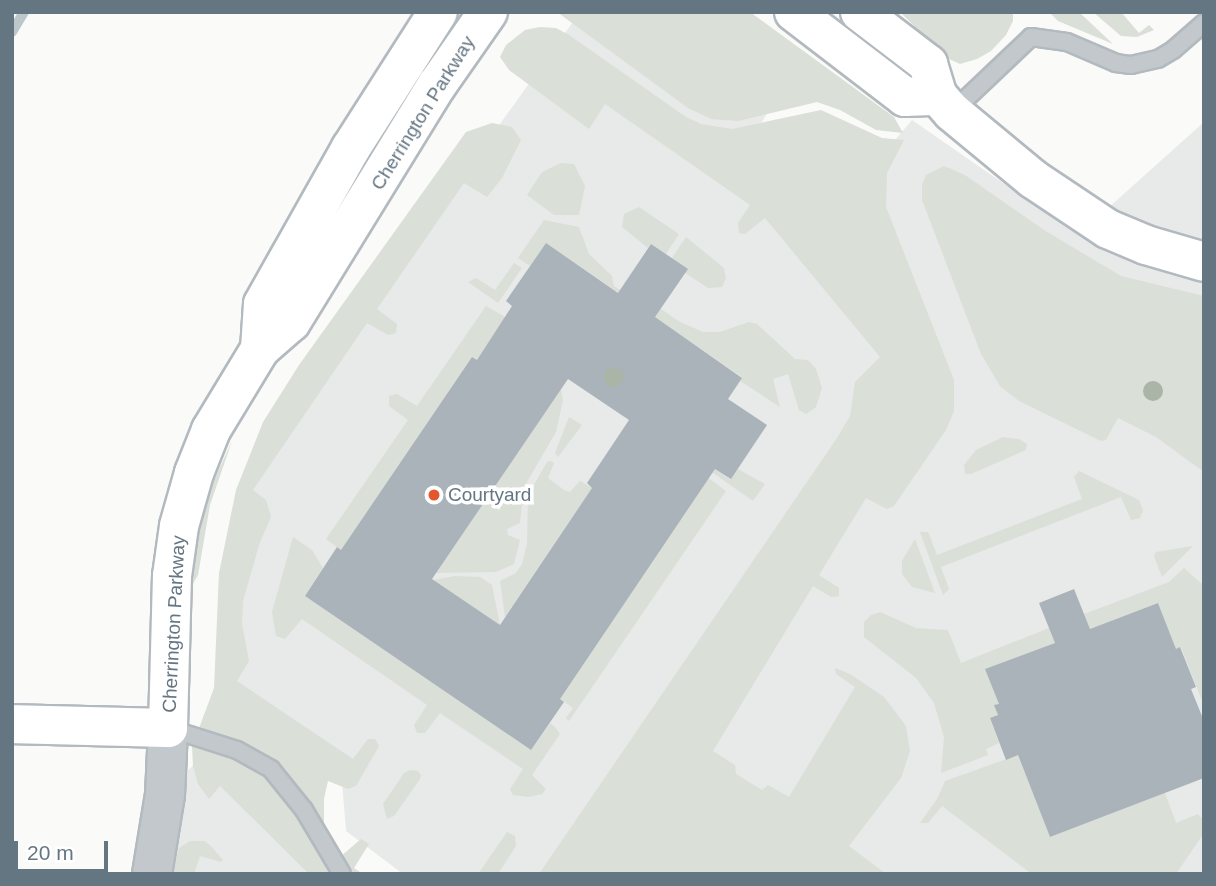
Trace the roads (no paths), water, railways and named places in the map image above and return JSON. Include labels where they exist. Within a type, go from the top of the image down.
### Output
[{"type":"main road","name":"Cherrington Parkway","points":[[260,349],[263,304],[351,148],[438,12]]},
{"type":"main road","name":"Cherrington Parkway","points":[[168,728],[172,576],[179,526],[194,473],[211,430],[260,349],[291,322],[437,85],[488,12]]},
{"type":"main road","points":[[794,12],[905,97],[945,104]]},
{"type":"main road","points":[[860,12],[928,64],[945,104],[995,150],[1070,206],[1146,246],[1204,262]]},
{"type":"main road","points":[[12,724],[168,728]]},
{"type":"street","name":"Cherrington Parkway","points":[[152,874],[165,795],[168,728]]},
{"type":"lane","points":[[945,104],[1031,37],[1067,42],[1116,63],[1131,65],[1165,55],[1204,23]]},
{"type":"lane","points":[[168,728],[237,750],[271,769],[304,810],[342,874]]},
{"type":"waterway","points":[[12,32],[24,12]]},
{"type":"place","name":"Courtyard","points":[[434,495]]}]
